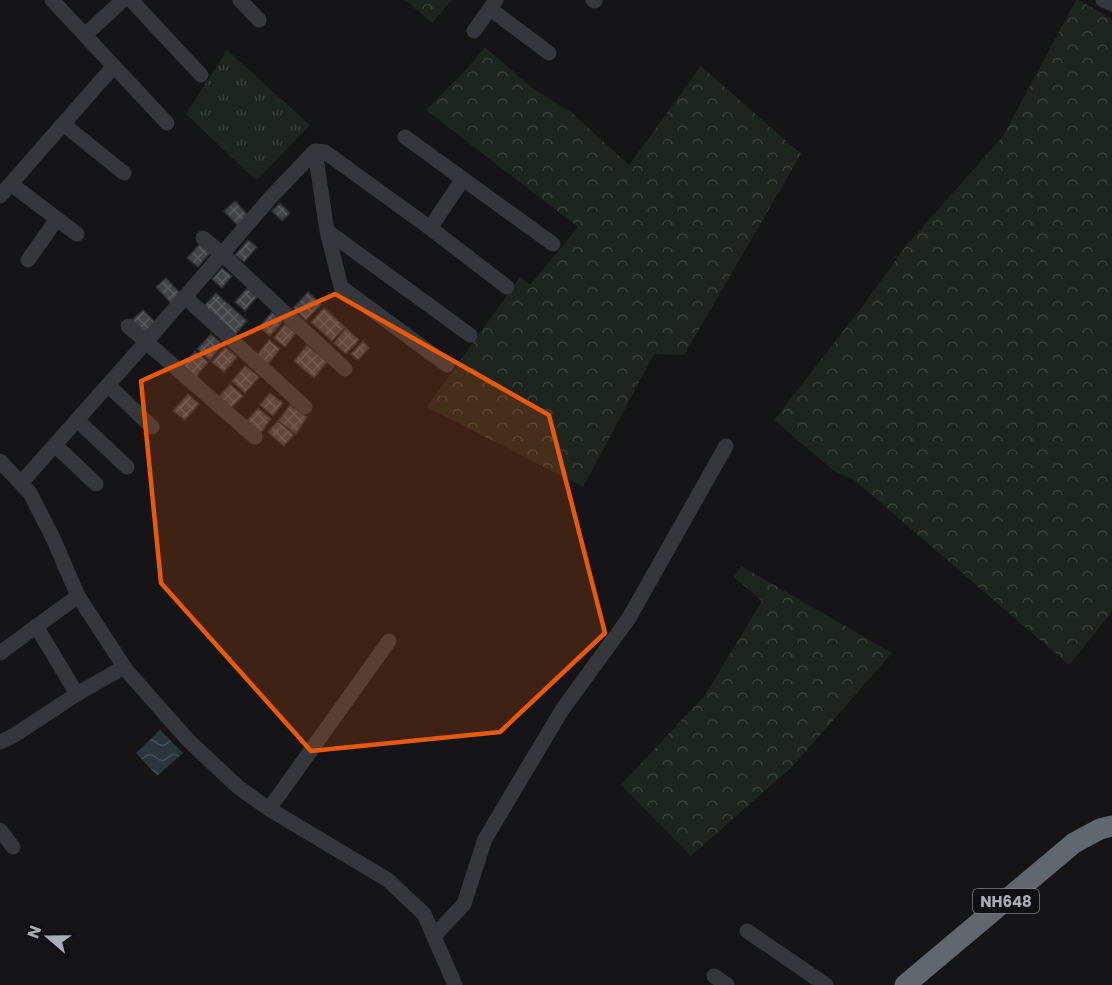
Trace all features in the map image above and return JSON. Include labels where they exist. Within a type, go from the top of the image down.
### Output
[{"type":"highway","name":"NH648","points":[[905,985],[1074,843],[1112,826]]},
{"type":"street","points":[[52,0],[167,123]]},
{"type":"street","points":[[85,35],[123,0]]},
{"type":"street","points":[[131,0],[201,75]]},
{"type":"street","points":[[240,0],[259,20]]},
{"type":"street","points":[[1103,0],[1112,4]]},
{"type":"street","points":[[474,31],[493,4],[549,53]]},
{"type":"street","points":[[0,196],[114,66]]},
{"type":"street","points":[[63,124],[124,173]]},
{"type":"street","points":[[405,137],[553,244]]},
{"type":"street","points":[[315,151],[325,152],[507,287]]},
{"type":"street","points":[[315,151],[327,231],[341,287],[447,365]]},
{"type":"street","points":[[21,483],[272,196],[315,151]]},
{"type":"street","points":[[430,228],[463,179]]},
{"type":"street","points":[[11,184],[77,234]]},
{"type":"street","points":[[28,260],[57,219]]},
{"type":"street","points":[[327,231],[470,335]]},
{"type":"street","points":[[204,238],[345,369]]},
{"type":"street","points":[[185,297],[305,407]]},
{"type":"street","points":[[128,326],[255,437]]},
{"type":"street","points":[[108,385],[152,427]]},
{"type":"street","points":[[77,420],[128,467]]},
{"type":"street","points":[[55,445],[96,484]]},
{"type":"street","points":[[434,936],[464,904],[484,840],[562,710],[629,618],[726,446]]},
{"type":"street","points":[[0,461],[30,493],[78,596],[124,668],[188,740],[238,787],[269,809],[388,880],[424,914],[455,985]]},
{"type":"street","points":[[0,653],[78,596]]},
{"type":"street","points":[[36,626],[76,694]]},
{"type":"street","points":[[269,809],[389,641]]},
{"type":"street","points":[[0,742],[13,736],[76,694],[124,668]]},
{"type":"street","points":[[0,830],[14,847]]},
{"type":"street","points":[[747,931],[826,985]]},
{"type":"street","points":[[714,976],[727,985]]},
{"type":"highlighted area","points":[[335,294],[549,415],[605,633],[500,732],[311,751],[161,583],[141,381]]},
{"type":"green space","points":[[405,0],[452,0],[432,23]]},
{"type":"green space","points":[[1076,0],[1112,19],[1112,612],[1069,665],[853,479],[834,471],[774,420],[862,307],[906,246],[1003,136]]},
{"type":"green space","points":[[485,47],[531,87],[572,113],[629,165],[701,66],[801,154],[684,355],[654,354],[583,487],[427,407],[520,277],[530,285],[578,227],[426,110]]},
{"type":"green space","points":[[227,50],[310,125],[257,180],[186,114]]},
{"type":"green space","points":[[741,566],[892,653],[793,766],[691,856],[621,785],[705,695],[762,601],[734,577]]},
{"type":"water","points":[[160,730],[183,753],[157,776],[136,753]]},
{"type":"building","points":[[235,201],[250,217],[239,227],[224,211]]},
{"type":"building","points":[[280,203],[290,213],[282,221],[272,211]]},
{"type":"building","points":[[248,240],[257,247],[244,262],[235,255]]},
{"type":"building","points":[[200,244],[210,253],[198,267],[187,258]]},
{"type":"building","points":[[222,268],[232,276],[222,288],[212,279]]},
{"type":"building","points":[[166,278],[181,294],[171,303],[156,287]]},
{"type":"building","points":[[247,288],[257,297],[245,311],[235,302]]},
{"type":"building","points":[[308,292],[321,304],[306,320],[293,308]]},
{"type":"building","points":[[216,293],[247,321],[234,336],[202,308]]},
{"type":"building","points":[[324,308],[345,327],[332,341],[311,322]]},
{"type":"building","points":[[143,310],[157,324],[146,335],[132,320]]},
{"type":"building","points":[[272,312],[283,321],[270,336],[259,327]]},
{"type":"building","points":[[285,324],[296,333],[285,347],[274,338]]},
{"type":"building","points":[[346,328],[359,340],[346,354],[334,343]]},
{"type":"building","points":[[211,334],[223,344],[210,360],[197,349]]},
{"type":"building","points":[[269,340],[280,349],[268,364],[257,355]]},
{"type":"building","points":[[363,341],[369,348],[358,360],[351,354]]},
{"type":"building","points":[[307,345],[327,362],[314,378],[294,361]]},
{"type":"building","points":[[225,347],[237,357],[224,372],[212,362]]},
{"type":"building","points":[[195,351],[208,362],[195,378],[182,367]]},
{"type":"building","points":[[245,366],[259,377],[245,393],[232,381]]},
{"type":"building","points":[[230,384],[243,396],[230,409],[218,398]]},
{"type":"building","points":[[270,393],[283,403],[273,416],[260,405]]},
{"type":"building","points":[[188,394],[199,404],[185,420],[173,411]]},
{"type":"building","points":[[290,405],[307,417],[296,434],[278,421]]},
{"type":"building","points":[[258,408],[271,419],[261,433],[247,421]]},
{"type":"building","points":[[278,421],[294,435],[284,446],[268,432]]}]
